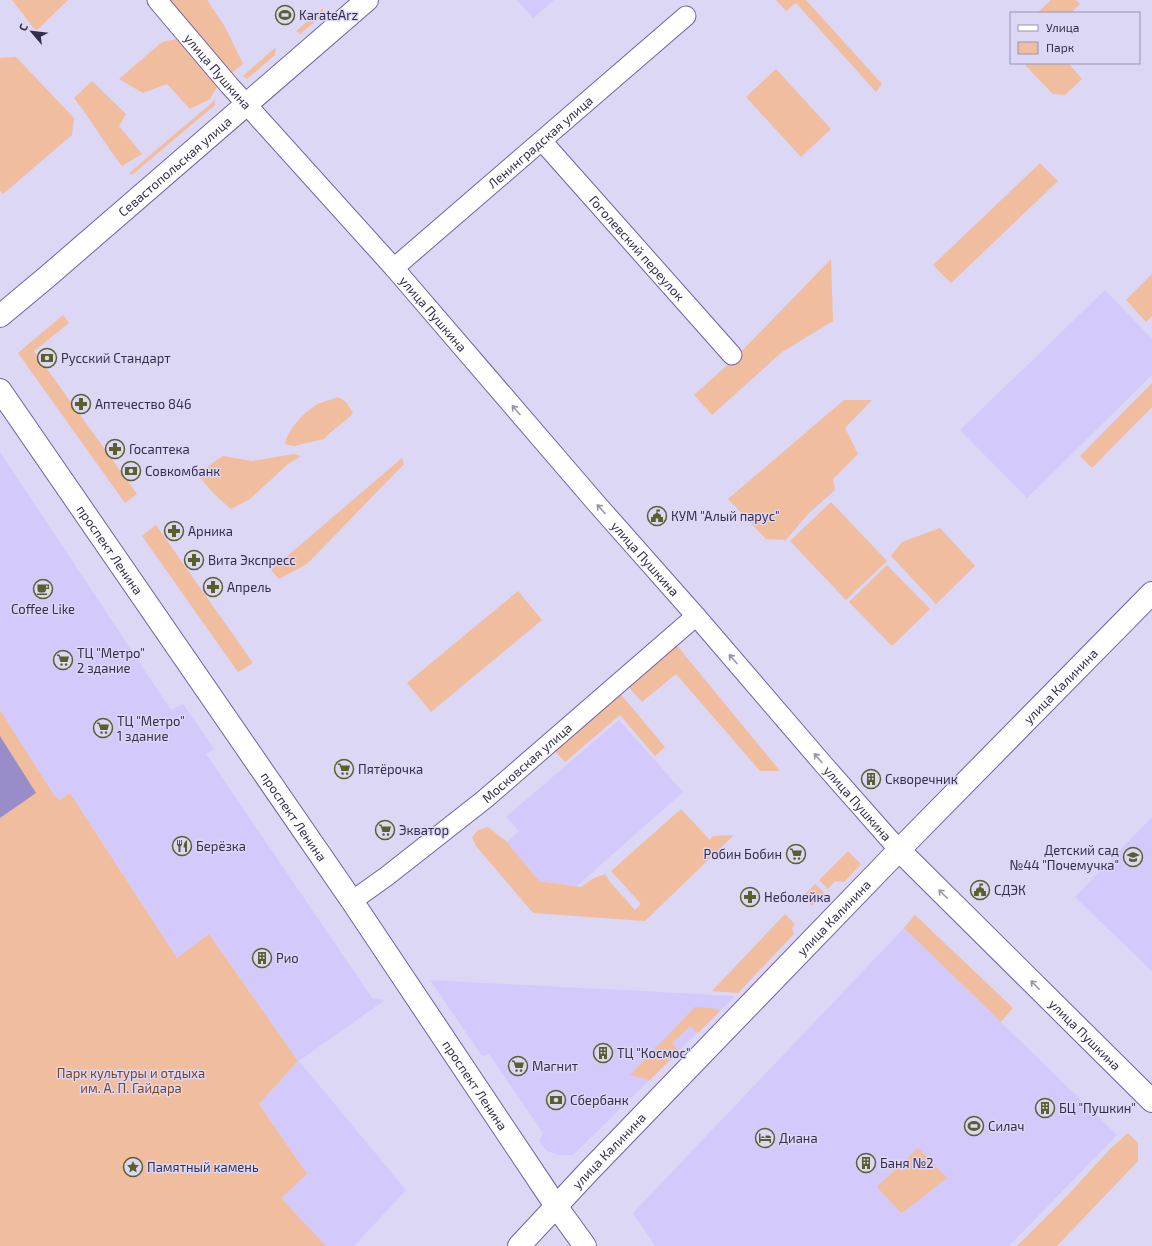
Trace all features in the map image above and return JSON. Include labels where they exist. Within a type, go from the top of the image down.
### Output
[{"type":"street","name":"улица Пушкина","points":[[157,0],[246,105],[394,268],[596,503],[899,850],[1152,1101]]},
{"type":"street","name":"Севастопольская улица","points":[[0,316],[367,0]]},
{"type":"street","name":"Ленинградская улица","points":[[394,268],[686,16]]},
{"type":"street","name":"Гоголевский переулок","points":[[542,141],[732,355]]},
{"type":"street","name":"проспект Ленина","points":[[0,390],[352,901],[556,1206],[585,1246]]},
{"type":"street","name":"улица Калинина","points":[[519,1246],[899,850],[1152,593]]},
{"type":"street","name":"Московская улица","points":[[352,901],[387,876],[485,799],[696,616]]},
{"type":"shaded area","points":[[517,0],[554,0],[533,18]]},
{"type":"shaded area","points":[[1105,290],[1152,339],[1152,375],[1027,498],[960,430]]},
{"type":"shaded area","points":[[0,452],[171,710],[183,704],[214,749],[206,754],[372,998],[385,1000],[299,1061],[406,1190],[354,1246],[326,1246],[281,1198],[307,1174],[259,1104],[298,1061],[210,935],[177,958],[71,794],[60,800],[54,795],[0,710]]},
{"type":"shaded area","points":[[619,720],[683,792],[577,886],[539,881],[507,842],[519,831],[506,817]]},
{"type":"shaded area","points":[[0,736],[36,793],[0,818]]},
{"type":"shaded area","name":"Детский сад №44 \"Почемучка\"","points":[[1152,817],[1152,971],[1075,897]]},
{"type":"shaded area","points":[[904,928],[1117,1135],[1009,1246],[655,1246],[633,1213]]},
{"type":"shaded area","points":[[430,980],[735,996],[573,1155],[558,1155],[547,1151],[539,1141],[543,1133],[489,1054],[482,1056]]},
{"type":"green space","points":[[12,0],[68,0],[36,31]]},
{"type":"green space","points":[[164,0],[207,0],[225,27],[243,64],[228,76]]},
{"type":"green space","points":[[776,0],[806,0],[882,84],[876,92],[796,3],[786,11]]},
{"type":"green space","points":[[1051,0],[1076,0],[1080,4],[1072,12],[1038,12]]},
{"type":"green space","points":[[323,8],[323,15],[300,34],[296,31]]},
{"type":"green space","points":[[181,38],[219,83],[210,99],[190,109],[167,84],[143,93],[119,79],[162,42]]},
{"type":"green space","points":[[276,47],[275,55],[247,79],[243,76]]},
{"type":"green space","points":[[16,57],[74,118],[72,135],[3,194],[0,190],[0,58]]},
{"type":"green space","points":[[1069,64],[1082,79],[1065,95],[1053,94],[1025,65]]},
{"type":"green space","points":[[776,69],[831,129],[801,157],[746,97]]},
{"type":"green space","points":[[92,81],[126,114],[119,126],[142,154],[122,166],[74,98]]},
{"type":"green space","points":[[215,100],[215,105],[132,175],[129,173]]},
{"type":"green space","points":[[1040,163],[1058,181],[951,283],[933,265]]},
{"type":"green space","points":[[831,259],[833,321],[782,352],[712,415],[694,395],[735,358]]},
{"type":"green space","points":[[1152,274],[1152,316],[1146,322],[1126,300]]},
{"type":"green space","points":[[63,315],[69,323],[34,351],[137,494],[125,503],[18,353]]},
{"type":"green space","points":[[1152,383],[1152,407],[1092,468],[1080,456]]},
{"type":"green space","points":[[338,397],[346,402],[353,413],[346,420],[324,439],[294,446],[285,444],[289,433],[297,421],[307,412],[318,404]]},
{"type":"green space","points":[[844,400],[872,400],[845,428],[858,454],[833,479],[835,490],[809,513],[786,540],[766,539],[728,499]]},
{"type":"green space","points":[[294,454],[301,456],[288,464],[250,499],[231,509],[213,493],[198,475],[223,456],[252,461]]},
{"type":"green space","points":[[402,458],[404,464],[307,564],[279,579],[271,570]]},
{"type":"green space","points":[[831,502],[887,561],[846,600],[790,541]]},
{"type":"green space","points":[[156,525],[253,663],[238,672],[142,536]]},
{"type":"green space","points":[[940,528],[975,566],[936,604],[891,556],[902,542]]},
{"type":"green space","points":[[887,565],[930,609],[892,646],[849,602]]},
{"type":"green space","points":[[518,591],[542,620],[431,712],[407,683]]},
{"type":"green space","points":[[674,642],[780,771],[760,771],[676,674],[642,702],[625,683]]},
{"type":"green space","points":[[618,691],[665,747],[655,756],[620,715],[565,762],[552,748]]},
{"type":"green space","name":"Парк культуры и отдыха им. А. П. Гайдара","points":[[0,710],[54,795],[60,800],[70,793],[177,958],[209,934],[298,1061],[259,1104],[307,1174],[281,1198],[326,1246],[0,1246]]},
{"type":"green space","points":[[681,809],[710,840],[713,836],[734,835],[645,921],[533,913],[476,846],[472,837],[478,830],[488,827],[507,842],[539,881],[581,887],[594,878],[605,874],[610,882],[635,910],[641,904],[611,871]]},
{"type":"green space","points":[[848,851],[861,864],[844,882],[835,881],[828,889],[819,880]]},
{"type":"green space","points":[[815,884],[825,893],[812,906],[803,896]]},
{"type":"green space","points":[[785,914],[795,924],[792,928],[794,934],[738,993],[712,991]]},
{"type":"green space","points":[[915,915],[1013,1008],[1001,1022],[904,928]]},
{"type":"green space","points":[[695,1007],[712,1008],[720,1011],[698,1033],[690,1026],[672,1043],[679,1051],[650,1080],[630,1075]]},
{"type":"green space","points":[[1128,1133],[1138,1143],[1138,1161],[1057,1246],[1017,1246],[1067,1196],[1110,1149]]},
{"type":"green space","points":[[918,1148],[947,1178],[901,1213],[877,1187]]},
{"type":"place","name":"KarateArz","points":[[285,15]]},
{"type":"place","name":"Русский Стандарт","points":[[47,358]]},
{"type":"place","name":"Аптечество 846","points":[[81,404]]},
{"type":"place","name":"Госаптека","points":[[115,449]]},
{"type":"place","name":"Совкомбанк","points":[[131,471]]},
{"type":"place","name":"КУМ \"Алый парус\"","points":[[657,516]]},
{"type":"place","name":"Арника","points":[[174,531]]},
{"type":"place","name":"Вита Экспресс","points":[[194,560]]},
{"type":"place","name":"Апрель","points":[[213,587]]},
{"type":"place","name":"Coffee Like","points":[[43,589]]},
{"type":"place","name":"ТЦ \"Метро\" 2 здание","points":[[63,660]]},
{"type":"place","name":"ТЦ \"Метро\" 1 здание","points":[[103,728]]},
{"type":"place","name":"Пятёрочка","points":[[344,769]]},
{"type":"place","name":"Скворечник","points":[[871,779]]},
{"type":"place","name":"Экватор","points":[[385,830]]},
{"type":"place","name":"Берёзка","points":[[182,846]]},
{"type":"place","name":"Робин Бобин","points":[[796,854]]},
{"type":"place","name":"Детский сад №44 \"Почемучка\"","points":[[1133,857]]},
{"type":"place","name":"СДЭК","points":[[980,890]]},
{"type":"place","name":"Неболейка","points":[[750,897]]},
{"type":"place","name":"Рио","points":[[262,958]]},
{"type":"place","name":"ТЦ \"Космос\"","points":[[603,1053]]},
{"type":"place","name":"Магнит","points":[[518,1066]]},
{"type":"place","name":"Сбербанк","points":[[556,1100]]},
{"type":"place","name":"БЦ \"Пушкин\"","points":[[1045,1108]]},
{"type":"place","name":"Силач","points":[[974,1126]]},
{"type":"place","name":"Диана","points":[[765,1138]]},
{"type":"place","name":"Баня №2","points":[[866,1163]]},
{"type":"place","name":"Памятный камень","points":[[133,1167]]}]
